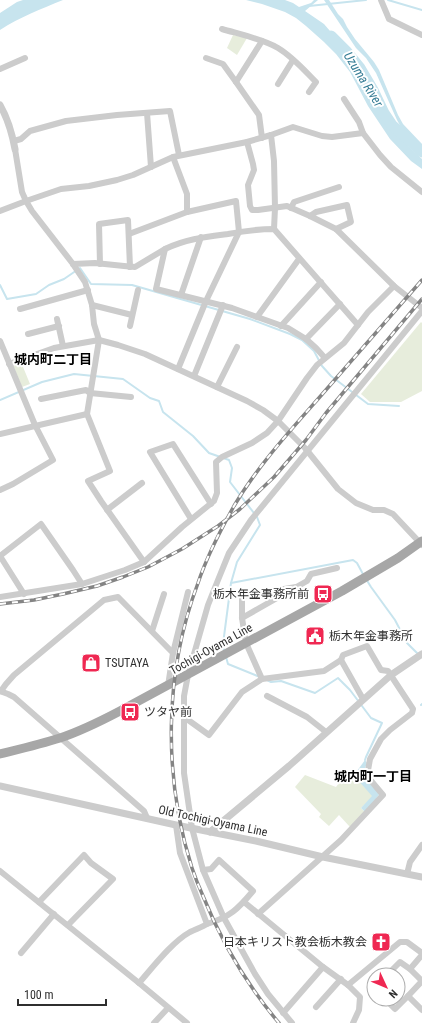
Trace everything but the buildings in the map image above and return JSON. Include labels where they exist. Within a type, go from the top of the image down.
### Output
[{"type":"main road","name":"Tochigi-Oyama Line","points":[[0,754],[61,738],[99,722],[168,686],[375,572],[421,543]]},
{"type":"street","points":[[381,0],[389,19],[422,34]]},
{"type":"street","points":[[222,29],[262,41],[278,48],[316,82],[309,92]]},
{"type":"street","points":[[236,82],[262,41]]},
{"type":"street","points":[[0,68],[25,58]]},
{"type":"street","points":[[206,58],[223,64],[236,82],[259,115],[262,138]]},
{"type":"street","points":[[278,84],[293,60]]},
{"type":"street","points":[[344,99],[359,122],[363,133],[380,155],[391,167],[422,192]]},
{"type":"street","points":[[0,105],[12,131],[22,192],[26,201],[85,282],[92,304],[94,324],[99,340],[87,414],[110,470],[88,481],[100,502],[144,562]]},
{"type":"street","points":[[14,141],[21,139],[30,131],[66,121],[170,111],[176,156],[187,194],[187,212]]},
{"type":"street","points":[[147,113],[151,167]]},
{"type":"street","points":[[0,211],[60,189],[90,186],[117,180],[133,175],[176,156],[247,142],[293,127],[322,136],[332,137],[363,133]]},
{"type":"street","points":[[270,135],[274,161],[274,230],[358,325]]},
{"type":"street","points":[[247,142],[254,170],[248,185],[250,206],[252,210],[287,206],[336,229],[394,286],[422,310],[251,520],[229,553],[208,605],[188,675],[184,696],[184,773],[192,828],[203,870],[224,918],[255,974],[268,994],[292,1023]]},
{"type":"street","points":[[291,208],[294,202],[339,187]]},
{"type":"street","points":[[129,234],[187,212],[236,201],[239,232],[206,301],[178,369]]},
{"type":"street","points":[[310,216],[316,212],[347,205],[351,222],[336,229]]},
{"type":"street","points":[[100,264],[99,224],[128,220],[130,266]]},
{"type":"street","points":[[73,264],[134,266],[178,243],[201,237],[260,229],[274,230]]},
{"type":"street","points":[[181,295],[201,237]]},
{"type":"street","points":[[165,249],[156,289],[222,305],[281,326],[306,339],[325,358]]},
{"type":"street","points":[[257,317],[299,259]]},
{"type":"street","points":[[281,326],[321,282]]},
{"type":"street","points":[[0,598],[82,584],[144,562],[191,519],[214,501],[217,493],[216,462],[222,456],[252,443],[267,433],[278,421],[317,365],[344,343],[358,325],[394,286]]},
{"type":"street","points":[[20,309],[88,290]]},
{"type":"street","points":[[130,326],[138,290]]},
{"type":"street","points":[[92,304],[132,315]]},
{"type":"street","points":[[306,339],[340,304]]},
{"type":"street","points":[[194,376],[222,305]]},
{"type":"street","points":[[57,319],[64,346]]},
{"type":"street","points":[[28,334],[59,326]]},
{"type":"street","points":[[9,364],[54,348],[99,340],[118,344],[145,354],[247,401],[278,421],[307,451],[338,489],[356,503],[372,510],[384,510],[393,514],[421,543]]},
{"type":"street","points":[[0,341],[35,425],[53,460],[0,490]]},
{"type":"street","points":[[218,387],[237,347]]},
{"type":"street","points":[[41,399],[86,390],[90,393],[131,397]]},
{"type":"street","points":[[0,434],[87,414]]},
{"type":"street","points":[[191,519],[150,452],[174,444],[210,504]]},
{"type":"street","points":[[107,510],[142,484]]},
{"type":"street","points":[[24,594],[0,556],[41,524],[82,584]]},
{"type":"street","points":[[242,618],[307,581],[311,574],[336,568]]},
{"type":"street","points":[[262,679],[246,643],[242,618],[242,596],[296,587]]},
{"type":"street","points":[[168,686],[173,652],[188,592]]},
{"type":"street","points":[[152,632],[164,594]]},
{"type":"street","points":[[146,818],[144,811],[14,697],[0,691],[14,676],[104,600],[118,597],[173,652]]},
{"type":"street","points":[[184,717],[209,735],[242,692],[262,679],[324,671],[341,660],[343,655],[367,646],[381,670],[388,671],[413,709],[412,714],[390,730],[381,739],[370,759],[366,776],[383,795],[341,840],[258,914]]},
{"type":"street","points":[[210,832],[288,766],[391,675],[422,654]]},
{"type":"street","points":[[341,660],[363,699]]},
{"type":"street","points":[[267,696],[307,717],[326,732]]},
{"type":"street","name":"Old Tochigi-Oyama Line","points":[[0,786],[256,841],[323,857],[422,877]]},
{"type":"street","points":[[176,824],[180,853],[207,924]]},
{"type":"street","points":[[407,874],[410,862],[422,845]]},
{"type":"street","points":[[39,902],[84,855],[91,863],[113,879],[68,925]]},
{"type":"street","points":[[139,983],[165,953],[189,932],[233,913],[253,891],[219,860],[210,868],[203,870]]},
{"type":"street","points":[[0,871],[187,1023]]},
{"type":"street","points":[[244,902],[323,967],[341,979],[360,997],[359,1010],[353,1023]]},
{"type":"street","points":[[20,953],[54,914]]},
{"type":"street","points":[[348,985],[400,942],[407,942],[422,954],[410,969]]},
{"type":"street","points":[[395,967],[400,962],[410,969],[422,981],[408,996],[422,1010]]},
{"type":"street","points":[[283,1013],[323,967]]},
{"type":"street","points":[[316,1007],[341,979]]},
{"type":"street","points":[[154,1023],[168,1008]]},
{"type":"green space","points":[[233,35],[247,38],[237,55],[227,48]]},
{"type":"green space","points":[[421,322],[422,391],[401,402],[370,402],[361,394]]},
{"type":"green space","points":[[21,362],[30,384],[22,387],[13,365]]},
{"type":"green space","points":[[349,770],[357,771],[357,779],[373,796],[361,808],[365,812],[350,827],[339,815],[329,826],[319,817],[321,814],[295,787],[305,775],[336,787]]},
{"type":"water","points":[[23,0],[63,0],[23,17],[0,30],[0,13],[17,2]]},
{"type":"water","points":[[246,0],[285,0],[299,7],[311,3],[314,0],[318,0],[305,11],[324,24],[336,38],[348,56],[373,102],[389,125],[422,159],[422,169],[411,161],[390,139],[368,106],[350,72],[336,54],[324,42],[296,18],[285,12]]},
{"type":"water","points":[[324,0],[329,0],[355,39],[374,62],[379,70],[398,115],[403,124],[422,144],[422,151],[410,140],[402,129],[376,73],[366,58],[356,48]]},
{"type":"water","points":[[365,760],[367,763],[362,776],[378,792],[379,795],[365,812],[361,808],[372,796],[357,779],[357,771]]},
{"type":"waterway","points":[[309,6],[366,0]]},
{"type":"waterway","points":[[388,0],[422,10]]},
{"type":"waterway","name":"Uzuma River","points":[[331,36],[360,68],[392,125],[422,152]]},
{"type":"waterway","points":[[0,285],[7,299],[36,294],[49,285],[64,279],[80,268],[91,284],[132,285],[250,319],[302,340],[314,351],[322,366],[331,376],[368,404],[399,406]]},
{"type":"waterway","points":[[0,400],[42,382],[74,374],[123,379],[150,398],[159,401],[163,412],[193,436],[209,453],[229,460],[232,468],[230,482],[257,517],[260,525],[237,562],[231,583],[223,644],[224,651]]},
{"type":"waterway","points":[[231,583],[353,560],[357,563],[364,576]]},
{"type":"waterway","points":[[366,579],[395,620],[407,643],[418,654]]},
{"type":"waterway","points":[[226,657],[228,664],[260,677]]},
{"type":"waterway","points":[[267,680],[271,682],[281,681],[315,693],[338,678],[350,690],[371,718],[382,723],[365,760]]},
{"type":"railway","points":[[279,1023],[245,978],[227,947],[210,913],[192,868],[176,798],[172,762],[171,725],[179,653],[187,617],[205,563],[234,506],[243,492],[284,438],[422,280]]},
{"type":"railway","points":[[0,604],[34,600],[63,594],[97,586],[123,577],[148,567],[182,549],[218,526],[240,509],[274,477],[422,299]]},
{"type":"place","name":"栃木年金事務所前","points":[[323,594]]},
{"type":"place","name":"栃木年金事務所","points":[[315,636]]},
{"type":"place","name":"TSUTAYA","points":[[91,663]]},
{"type":"place","name":"ツタヤ前","points":[[130,712]]},
{"type":"place","name":"日本キリスト教会栃木教会","points":[[381,942]]},
{"type":"district","name":"城内町二丁目","points":[[53,359]]},
{"type":"district","name":"城内町一丁目","points":[[373,776]]}]
